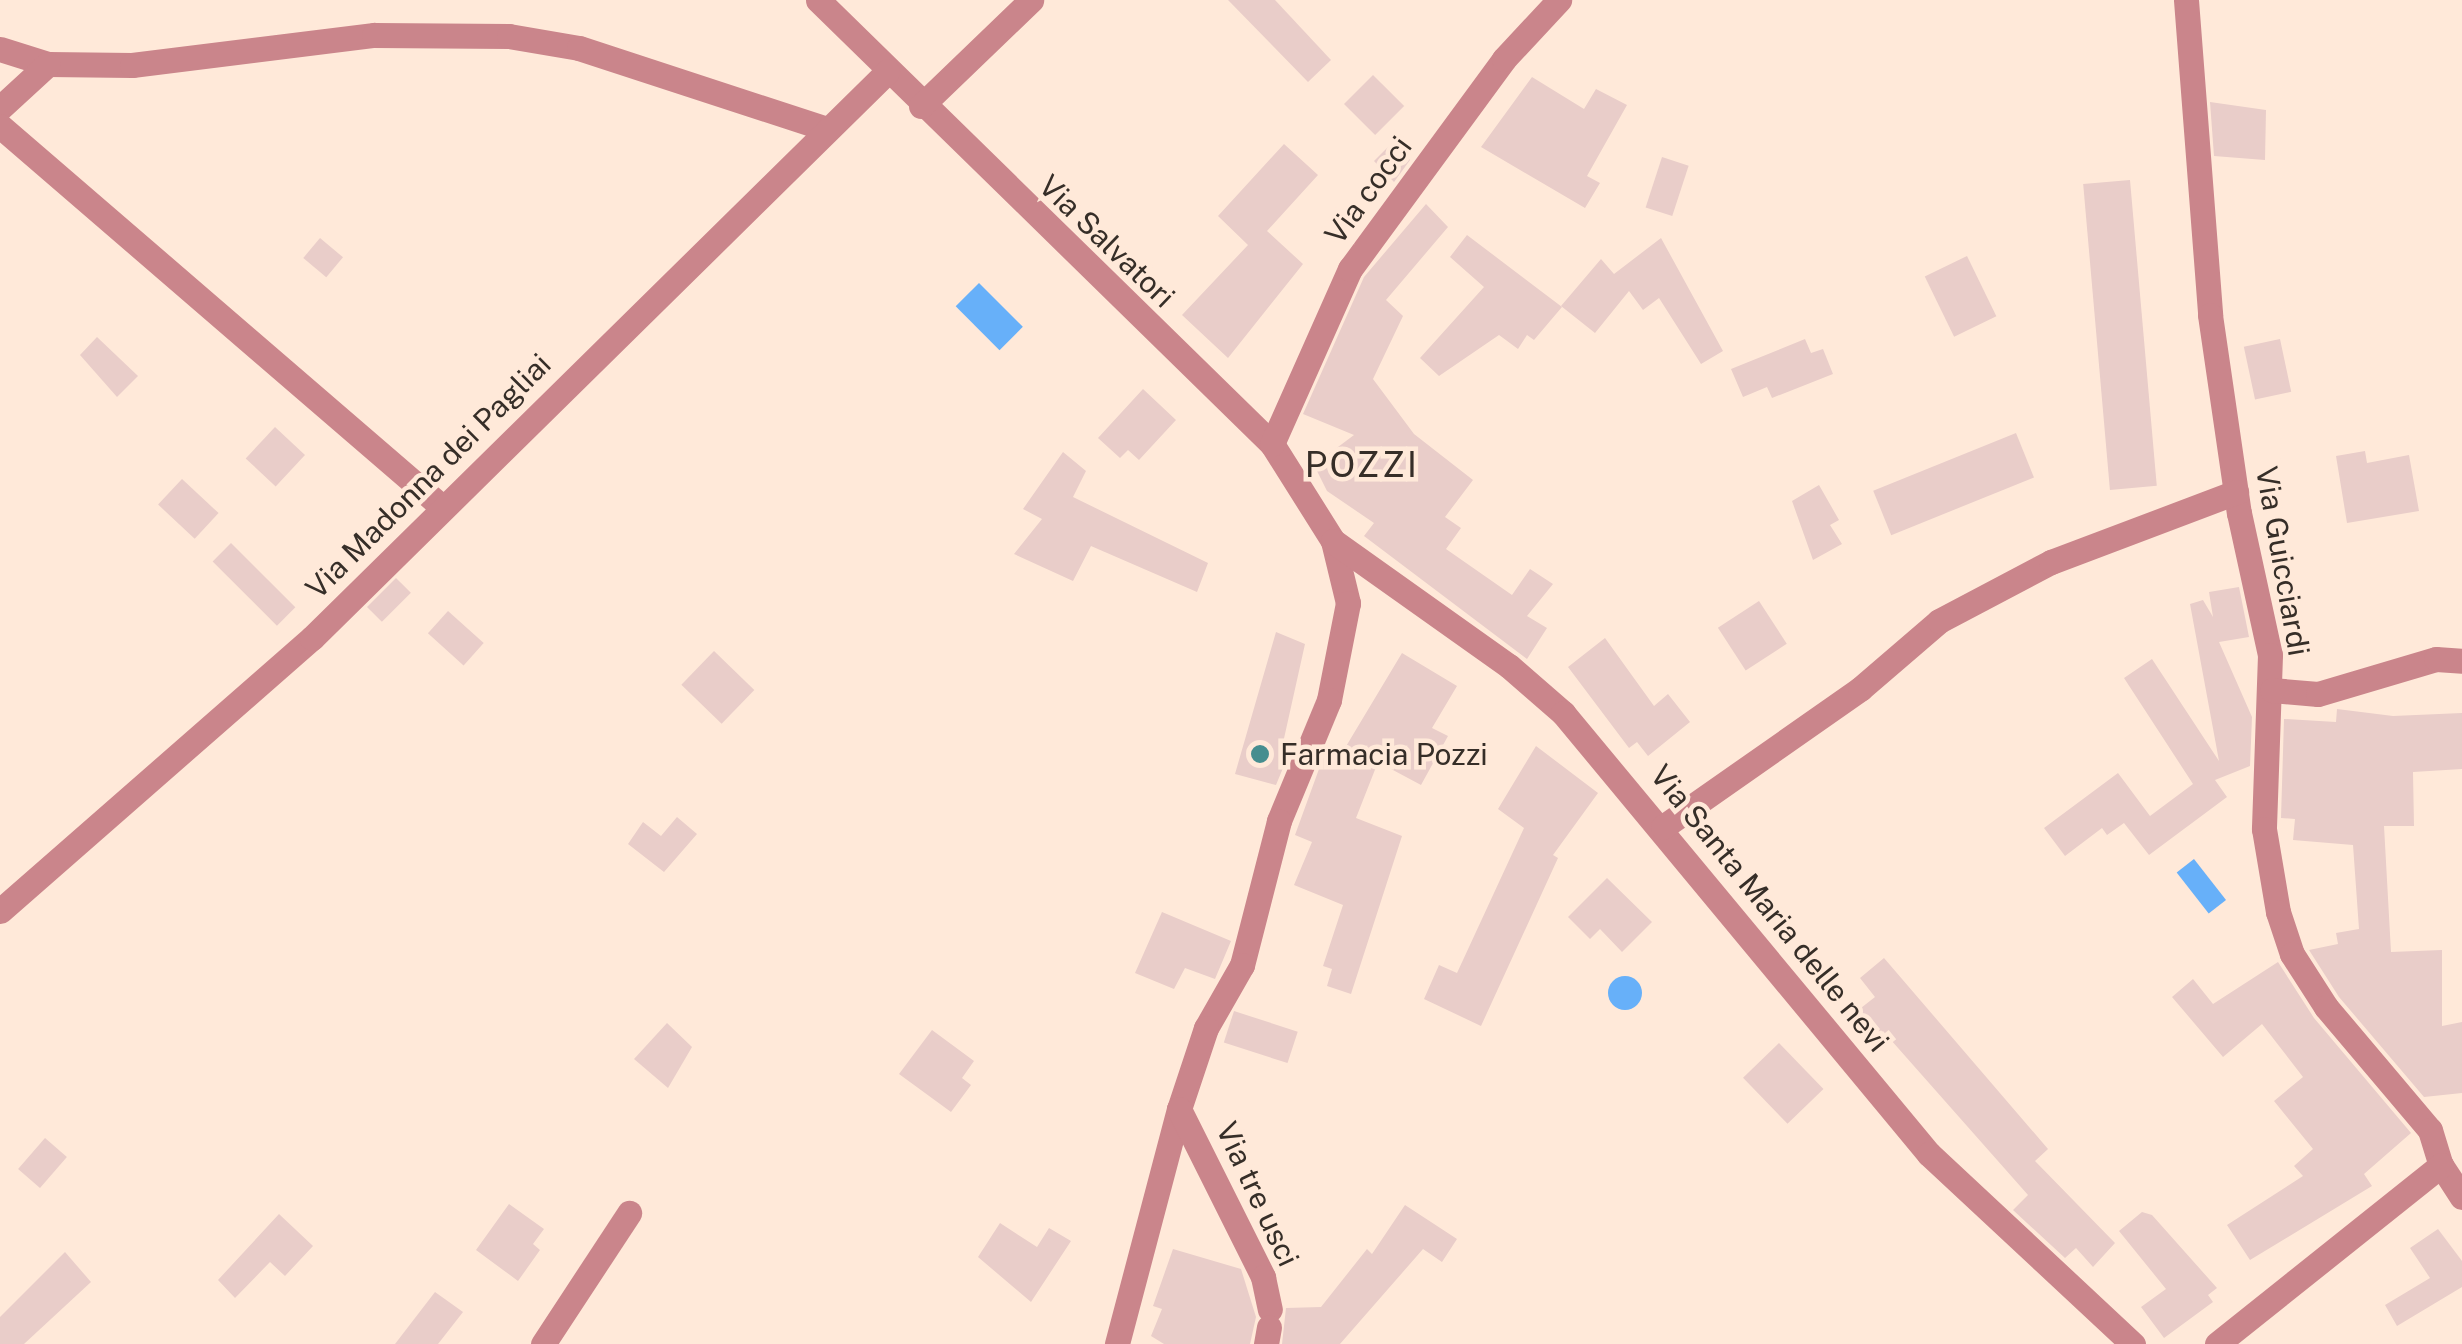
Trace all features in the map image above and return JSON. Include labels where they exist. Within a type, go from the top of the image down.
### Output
[{"type":"street","name":"Via Salvatori","points":[[818,0],[920,106],[1272,444],[1332,541]]},
{"type":"street","points":[[920,106],[1031,0]]},
{"type":"street","name":"Via cocci","points":[[1272,444],[1350,268],[1504,59],[1560,0]]},
{"type":"street","name":"Via Guicciardi","points":[[2186,0],[2208,296],[2236,492],[2272,690],[2264,829],[2278,912],[2292,954],[2326,1007],[2430,1130],[2441,1166],[2462,1197]]},
{"type":"street","points":[[0,49],[48,64],[191,61],[374,35],[509,36],[579,48],[824,128]]},
{"type":"street","points":[[0,108],[48,64]]},
{"type":"street","name":"Via Madonna dei Pagliai","points":[[2,906],[312,638],[824,128],[887,72]]},
{"type":"street","points":[[0,126],[441,506]]},
{"type":"street","points":[[1663,827],[1860,689],[1938,620],[2051,562],[2236,492]]},
{"type":"street","points":[[1117,1344],[1179,1110],[1206,1028],[1242,965],[1279,821],[1329,700],[1348,603],[1332,541]]},
{"type":"street","name":"Via Santa Maria delle nevi","points":[[1332,541],[1508,666],[1564,713],[1663,827],[1929,1154],[2133,1344]]},
{"type":"street","points":[[2272,690],[2318,694],[2436,658],[2462,662]]},
{"type":"street","name":"Via tre usci","points":[[1179,1110],[1263,1277],[1268,1326]]},
{"type":"street","points":[[2217,1344],[2441,1166]]},
{"type":"street","points":[[544,1344],[629,1213]]},
{"type":"water","points":[[979,283],[1023,327],[1000,350],[956,306]]},
{"type":"water","points":[[2194,859],[2226,900],[2209,914],[2177,873]]},
{"type":"water","points":[[1625,976],[1637,981],[1642,993],[1637,1005],[1625,1010],[1613,1005],[1608,993],[1613,981]]},
{"type":"building","points":[[1228,0],[1275,0],[1331,60],[1308,82]]},
{"type":"building","points":[[1373,75],[1404,106],[1375,135],[1344,104]]},
{"type":"building","points":[[1532,77],[1584,109],[1596,89],[1627,105],[1587,176],[1600,183],[1585,208],[1481,147]]},
{"type":"building","points":[[2210,102],[2266,110],[2265,160],[2214,156]]},
{"type":"building","points":[[1393,142],[1410,160],[1394,182],[1374,161]]},
{"type":"building","points":[[1284,144],[1318,175],[1267,231],[1303,264],[1228,358],[1182,315],[1248,245],[1218,216]]},
{"type":"building","points":[[1662,157],[1689,166],[1672,216],[1646,207]]},
{"type":"building","points":[[2130,180],[2157,486],[2110,490],[2083,184]]},
{"type":"building","points":[[1426,204],[1448,227],[1386,300],[1403,316],[1373,379],[1414,434],[1473,480],[1445,517],[1461,528],[1446,549],[1512,595],[1530,569],[1553,584],[1527,616],[1547,628],[1527,659],[1364,536],[1374,523],[1327,491],[1314,465],[1354,435],[1303,414],[1364,277]]},
{"type":"building","points":[[1467,235],[1562,307],[1534,340],[1527,335],[1518,349],[1499,335],[1439,376],[1420,358],[1484,287],[1450,257]]},
{"type":"building","points":[[320,238],[343,257],[326,277],[303,258]]},
{"type":"building","points":[[1661,238],[1723,351],[1701,364],[1659,298],[1643,310],[1629,291],[1595,333],[1561,306],[1601,259],[1614,274]]},
{"type":"building","points":[[1967,256],[1996,316],[1954,337],[1925,277]]},
{"type":"building","points":[[97,337],[138,376],[117,397],[80,355]]},
{"type":"building","points":[[1805,339],[1811,353],[1823,349],[1833,374],[1772,398],[1767,387],[1743,397],[1731,369]]},
{"type":"building","points":[[2280,339],[2291,392],[2255,400],[2244,347]]},
{"type":"building","points":[[1143,389],[1176,420],[1139,460],[1128,450],[1120,458],[1098,438]]},
{"type":"building","points":[[275,427],[305,455],[276,486],[246,458]]},
{"type":"building","points":[[2016,433],[2034,478],[1891,535],[1873,491]]},
{"type":"building","points":[[2365,451],[2367,463],[2409,455],[2419,511],[2347,523],[2336,456]]},
{"type":"building","points":[[1063,452],[1086,471],[1073,497],[1208,563],[1197,592],[1091,546],[1073,581],[1014,554],[1042,519],[1023,509]]},
{"type":"building","points":[[182,479],[219,513],[195,539],[158,505]]},
{"type":"building","points":[[1819,485],[1839,520],[1830,525],[1842,544],[1813,560],[1792,501]]},
{"type":"building","points":[[231,543],[295,607],[277,626],[213,561]]},
{"type":"building","points":[[396,578],[411,593],[382,622],[367,607]]},
{"type":"building","points":[[2239,587],[2249,637],[2219,642],[2252,717],[2250,766],[2215,780],[2227,797],[2149,855],[2124,823],[2107,835],[2102,828],[2065,856],[2044,828],[2118,773],[2150,816],[2193,784],[2124,678],[2152,659],[2219,761],[2190,604],[2203,600],[2213,617],[2209,592]]},
{"type":"building","points":[[1759,601],[1787,644],[1746,670],[1718,628]]},
{"type":"building","points":[[448,611],[484,643],[464,665],[428,633]]},
{"type":"building","points":[[1276,632],[1305,644],[1283,743],[1292,746],[1276,785],[1235,774]]},
{"type":"building","points":[[1605,638],[1654,706],[1668,694],[1690,722],[1648,756],[1637,742],[1629,748],[1568,667]]},
{"type":"building","points":[[714,651],[754,690],[722,724],[681,685]]},
{"type":"building","points":[[1402,653],[1457,686],[1432,728],[1448,736],[1421,785],[1378,762],[1356,818],[1402,836],[1351,994],[1327,986],[1332,969],[1323,966],[1343,905],[1294,885],[1312,842],[1295,835],[1323,758],[1336,763]]},
{"type":"building","points":[[2337,709],[2393,716],[2462,713],[2462,769],[2413,772],[2414,826],[2384,826],[2391,952],[2442,950],[2442,1026],[2462,1022],[2462,1093],[2424,1097],[2339,997],[2309,950],[2338,944],[2336,933],[2359,929],[2353,845],[2293,840],[2295,819],[2281,818],[2284,719],[2336,722]]},
{"type":"building","points":[[1536,746],[1598,793],[1553,855],[1558,858],[1481,1026],[1424,999],[1439,965],[1457,973],[1524,828],[1498,809]]},
{"type":"building","points":[[677,817],[697,834],[664,872],[628,844],[643,822],[661,836]]},
{"type":"building","points":[[1607,878],[1652,922],[1622,952],[1600,929],[1590,939],[1568,917]]},
{"type":"building","points":[[1162,912],[1231,941],[1215,979],[1185,968],[1174,989],[1135,973]]},
{"type":"building","points":[[1884,958],[2048,1149],[2035,1161],[2115,1243],[2093,1267],[2076,1248],[2065,1258],[2013,1210],[2028,1195],[1883,1031],[1871,1040],[1852,1015],[1875,997],[1860,978]]},
{"type":"building","points":[[2278,962],[2314,1018],[2411,1133],[2364,1174],[2372,1186],[2250,1260],[2227,1225],[2303,1176],[2294,1166],[2313,1149],[2274,1101],[2303,1077],[2262,1024],[2223,1057],[2172,997],[2193,979],[2213,1004]]},
{"type":"building","points":[[1234,1011],[1298,1032],[1288,1063],[1224,1042]]},
{"type":"building","points":[[667,1023],[692,1047],[668,1088],[634,1059]]},
{"type":"building","points":[[932,1030],[974,1061],[962,1078],[971,1085],[951,1112],[899,1074]]},
{"type":"building","points":[[1779,1043],[1823,1089],[1787,1124],[1743,1078]]},
{"type":"building","points":[[45,1138],[67,1157],[40,1188],[18,1169]]},
{"type":"building","points":[[509,1204],[544,1229],[533,1244],[540,1250],[518,1281],[476,1250]]},
{"type":"building","points":[[1405,1205],[1457,1239],[1442,1262],[1423,1249],[1340,1344],[1282,1344],[1286,1308],[1321,1307],[1367,1249],[1372,1254]]},
{"type":"building","points":[[2142,1212],[2152,1215],[2217,1288],[2208,1295],[2213,1302],[2164,1338],[2141,1307],[2166,1289],[2119,1231]]},
{"type":"building","points":[[279,1214],[313,1246],[285,1276],[270,1262],[235,1298],[218,1280]]},
{"type":"building","points":[[1000,1223],[1037,1247],[1049,1228],[1071,1241],[1031,1302],[978,1257]]},
{"type":"building","points":[[2438,1229],[2462,1261],[2462,1287],[2397,1326],[2385,1305],[2430,1278],[2410,1248]]},
{"type":"building","points":[[1173,1249],[1241,1269],[1256,1317],[1250,1344],[1164,1344],[1151,1336],[1162,1309],[1153,1306]]},
{"type":"building","points":[[65,1252],[91,1282],[24,1344],[0,1344],[0,1317]]},
{"type":"building","points":[[435,1292],[463,1312],[438,1344],[395,1344]]},
{"type":"place","name":"Farmacia Pozzi","points":[[1260,754]]},
{"type":"district","name":"POZZI","points":[[1362,465]]}]
